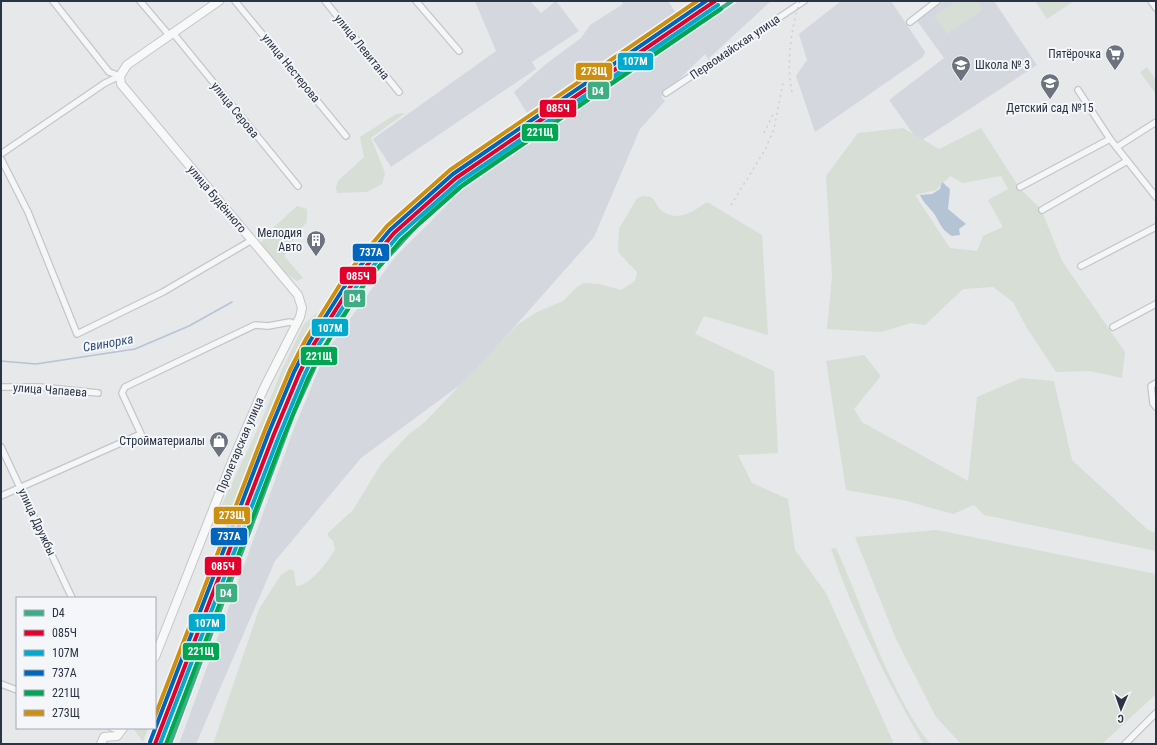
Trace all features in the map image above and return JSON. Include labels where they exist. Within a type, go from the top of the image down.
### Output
[{"type":"main road","points":[[120,76],[127,65],[219,1]]},
{"type":"main road","name":"улица Будённого","points":[[120,76],[124,89],[301,300],[302,311],[296,326]]},
{"type":"main road","name":"Пролетарская улица","points":[[156,654],[236,452],[264,388],[296,326]]},
{"type":"main road","points":[[101,744],[104,737],[117,736],[118,729]]},
{"type":"street","points":[[53,1],[109,72],[120,76]]},
{"type":"street","name":"улица Серова","points":[[140,1],[171,34],[298,186]]},
{"type":"street","name":"улица Нестерова","points":[[235,1],[346,136]]},
{"type":"street","name":"улица Левитана","points":[[325,1],[399,92]]},
{"type":"street","points":[[416,1],[459,51]]},
{"type":"street","name":"Первомайская улица","points":[[666,93],[804,1]]},
{"type":"street","points":[[910,22],[937,1]]},
{"type":"street","points":[[1151,1],[1156,8]]},
{"type":"street","points":[[1,154],[105,83],[120,76]]},
{"type":"street","points":[[1078,90],[1110,139],[1156,197]]},
{"type":"street","points":[[1117,147],[1156,122]]},
{"type":"street","points":[[1020,187],[1110,139]]},
{"type":"street","points":[[1,159],[28,212],[77,334],[163,292],[252,240]]},
{"type":"street","points":[[1042,210],[1127,161]]},
{"type":"street","points":[[1081,266],[1156,227]]},
{"type":"street","points":[[1113,327],[1156,304]]},
{"type":"street","points":[[1,496],[141,434],[122,393],[125,387],[255,325],[268,326],[290,322],[296,326]]},
{"type":"street","points":[[1154,385],[1154,403],[1156,407]]},
{"type":"street","name":"улица Чапаева","points":[[1,387],[40,387],[98,393]]},
{"type":"street","name":"улица Дружбы","points":[[1,447],[72,597]]},
{"type":"street","points":[[1,684],[16,690]]},
{"type":"street","points":[[1125,744],[1156,713]]},
{"type":"shaded area","points":[[475,1],[530,1],[541,13],[556,1],[579,31],[532,62],[536,69],[391,167],[373,139],[496,51]]},
{"type":"shaded area","points":[[622,1],[668,1],[676,13],[621,53],[609,57],[527,113],[514,92],[546,64],[581,38],[590,25],[623,4]]},
{"type":"shaded area","points":[[739,1],[771,1],[708,59],[705,54],[661,97],[665,101],[640,129],[594,237],[468,379],[361,458],[275,561],[196,744],[179,744],[293,431],[326,352],[395,257],[464,188]]},
{"type":"shaded area","points":[[841,1],[891,1],[925,52],[923,57],[815,132],[796,76],[807,60],[799,34]]},
{"type":"shaded area","name":"Школа № 3","points":[[944,1],[994,1],[1037,65],[919,142],[889,100],[944,58],[917,21]]},
{"type":"shaded area","points":[[956,1],[977,1],[983,10],[947,34],[934,16]]},
{"type":"shaded area","points":[[1035,1],[1074,1],[1047,19]]},
{"type":"shaded area","points":[[1147,67],[1156,80],[1155,93],[1140,72]]},
{"type":"shaded area","points":[[405,113],[371,138],[385,173],[382,184],[367,192],[337,193],[336,187],[338,181],[364,157],[360,137],[396,114]]},
{"type":"shaded area","points":[[903,128],[939,149],[981,128],[1020,189],[1041,209],[1062,261],[1125,352],[1122,378],[1090,371],[1056,372],[1027,328],[1013,302],[993,287],[963,289],[925,325],[911,323],[881,332],[827,329],[832,276],[826,176],[858,133]],"holes":[[[950,176],[963,183],[1001,176],[1008,189],[988,200],[1003,227],[983,236],[977,251],[950,248],[915,195],[936,190]]]},
{"type":"shaded area","points":[[644,196],[651,197],[661,210],[673,216],[685,215],[707,202],[762,235],[768,335],[704,316],[695,334],[774,371],[778,453],[738,455],[752,483],[788,499],[795,550],[826,593],[894,744],[213,744],[259,609],[281,575],[290,569],[294,571],[296,586],[301,585],[313,578],[335,550],[333,541],[328,536],[328,533],[353,510],[381,464],[408,435],[425,422],[517,325],[537,312],[563,301],[577,287],[584,283],[599,284],[621,290],[635,281],[637,272],[618,252],[619,229],[637,198]]},
{"type":"shaded area","points":[[297,206],[307,209],[307,222],[295,236],[284,256],[303,278],[297,281],[280,269],[261,243],[273,228]]},
{"type":"shaded area","points":[[317,313],[321,317],[277,396],[234,520],[223,523],[215,519],[260,424],[281,372],[304,324]]},
{"type":"shaded area","points":[[864,355],[881,376],[854,409],[862,422],[968,481],[977,397],[1021,378],[1054,381],[1072,460],[1148,530],[1156,533],[1156,551],[984,515],[974,505],[953,514],[903,500],[846,490],[826,361]]},
{"type":"shaded area","points":[[937,530],[1156,574],[1156,694],[1102,744],[961,744],[936,717],[896,639],[855,537]]},
{"type":"shaded area","points":[[836,548],[889,674],[901,699],[930,744],[923,743],[872,649],[840,575],[831,549]]},
{"type":"shaded area","points":[[134,729],[148,729],[143,742]]},
{"type":"water","points":[[942,182],[950,189],[948,209],[966,224],[959,229],[960,235],[952,236],[945,230],[920,195],[932,194],[940,189]]},
{"type":"waterway","name":"Свинорка","points":[[1,361],[36,364],[135,349],[189,326],[232,302]]},
{"type":"railway","points":[[792,92],[789,70],[790,46],[794,22],[800,1]]},
{"type":"railway","points":[[731,205],[765,150],[774,129],[783,83]]},
{"type":"railway","points":[[764,133],[774,112]]},
{"type":"transit line","name":"273Щ","points":[[156,713],[265,430],[290,370],[306,339],[346,275],[387,226],[450,170],[697,1]]},
{"type":"transit line","name":"737А","points":[[156,726],[269,432],[294,372],[310,341],[350,278],[390,230],[453,174],[706,1]]},
{"type":"transit line","name":"085Ч","points":[[155,744],[274,434],[299,374],[314,344],[354,281],[394,233],[456,178],[715,1]]},
{"type":"transit line","name":"D4","points":[[170,744],[293,415],[318,360],[340,320],[369,278],[423,219],[457,189],[534,134],[732,1]]},
{"type":"transit line","name":"107М","points":[[160,744],[279,436],[304,376],[318,346],[358,284],[398,236],[459,182],[718,5]]},
{"type":"transit line","name":"221Щ","points":[[166,744],[283,438],[308,378],[323,349],[362,287],[401,240],[462,186],[721,9]]},
{"type":"transit line","name":"737А","points":[[150,742],[155,729]]},
{"type":"place","name":"Пятёрочка","points":[[1115,71]]},
{"type":"place","name":"Школа № 3","points":[[961,82]]},
{"type":"place","name":"Детский сад №15","points":[[1050,100]]},
{"type":"place","name":"Мелодия Авто","points":[[316,257]]},
{"type":"place","name":"Стройматериалы","points":[[219,458]]}]
